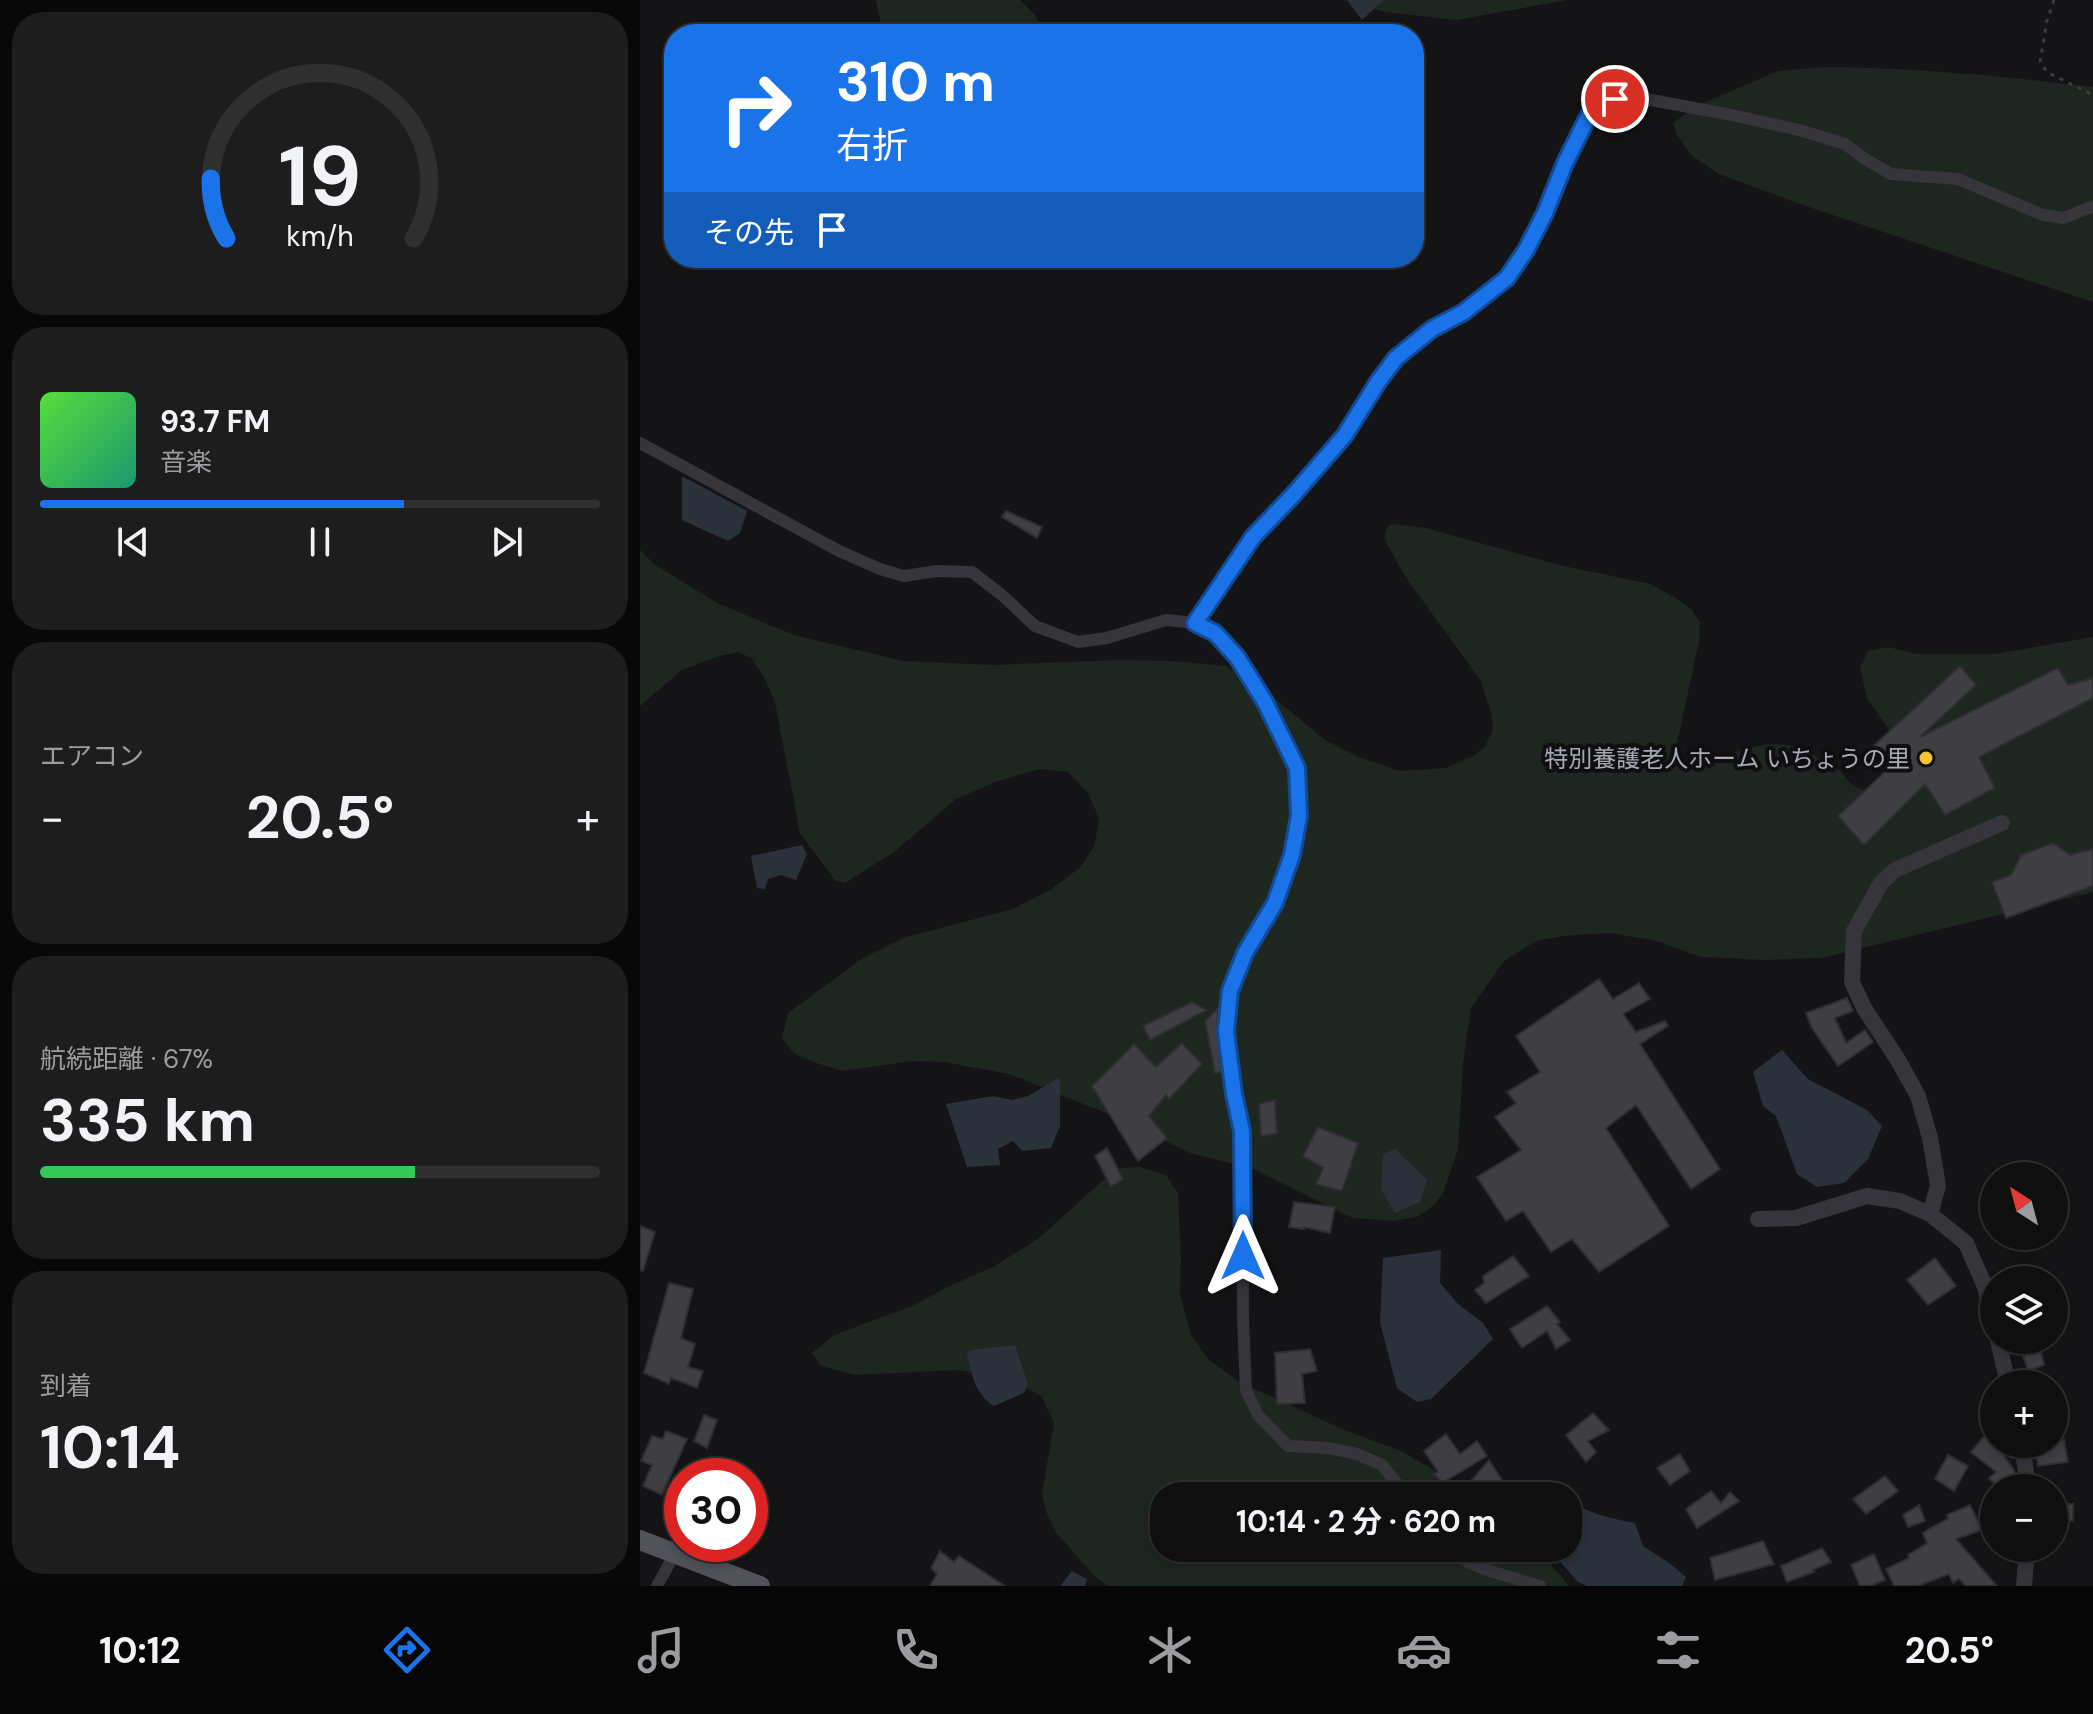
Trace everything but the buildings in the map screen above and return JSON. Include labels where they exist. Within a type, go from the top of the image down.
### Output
[{"type":"main road","points":[[640,1540],[664,1549]]},
{"type":"main road","points":[[698,1562],[760,1586]]},
{"type":"street","points":[[1195,623],[1253,537],[1345,435],[1396,358],[1432,329],[1464,312],[1507,278],[1526,250],[1565,163],[1589,115],[1598,105],[1615,99],[1640,98],[1799,130],[1845,144],[1891,174],[1958,179],[2043,215],[2064,218],[2093,206]]},
{"type":"street","points":[[640,443],[839,551],[880,569],[904,576],[937,571],[972,572],[1035,626],[1078,642],[1107,638],[1166,620],[1195,623],[1215,633],[1237,657],[1265,702],[1297,768],[1299,816],[1292,855],[1275,903],[1245,953],[1230,991],[1226,1032],[1242,1131],[1246,1390],[1258,1415],[1288,1446],[1328,1448],[1357,1454],[1382,1465],[1396,1482]]},
{"type":"street","points":[[1930,1214],[1938,1186],[1930,1138],[1918,1096],[1864,1008],[1852,982],[1854,931],[1881,883],[1895,870],[2002,823]]},
{"type":"street","points":[[1758,1219],[1796,1218],[1867,1196],[1900,1201],[1930,1214],[1966,1243],[1980,1275]]},
{"type":"street","points":[[657,1586],[670,1562]]},
{"type":"street","points":[[1468,1562],[1540,1586]]},
{"type":"street","points":[[2024,1586],[2026,1562]]},
{"type":"path","points":[[2054,0],[2040,62],[2047,72],[2093,95]]},
{"type":"shaded area","points":[[876,0],[1020,0],[1036,16],[1039,24],[881,24]]},
{"type":"shaded area","points":[[1343,0],[1567,0],[1456,20],[1385,12]]},
{"type":"shaded area","points":[[1347,0],[1384,0],[1362,20]]},
{"type":"shaded area","points":[[1825,67],[1959,73],[2093,87],[2093,302],[1719,174],[1691,155],[1677,135],[1673,123],[1699,105],[1778,71]]},
{"type":"shaded area","points":[[682,476],[747,511],[740,533],[728,541],[682,520]]},
{"type":"shaded area","points":[[1392,524],[1426,528],[1559,565],[1650,584],[1691,609],[1700,622],[1699,641],[1675,753],[1682,763],[1777,744],[1791,746],[1830,764],[1861,790],[1888,791],[1892,734],[1867,698],[1860,668],[1868,651],[1888,647],[1917,654],[1994,654],[2093,637],[2093,892],[1822,958],[1765,960],[1701,957],[1653,940],[1610,933],[1536,941],[1504,961],[1471,1008],[1463,1063],[1458,1149],[1443,1193],[1434,1205],[1419,1216],[1394,1221],[1353,1218],[1253,1169],[1190,1153],[1118,1118],[1009,1074],[944,1062],[913,1061],[843,1071],[793,1053],[782,1038],[788,1013],[863,958],[903,938],[1013,909],[1050,890],[1081,867],[1095,844],[1099,818],[1088,793],[1068,772],[1040,769],[998,781],[956,799],[894,852],[845,883],[835,880],[800,833],[775,702],[751,658],[738,652],[682,670],[640,706],[640,550],[654,564],[717,603],[794,635],[903,661],[993,665],[1120,660],[1226,666],[1261,687],[1325,740],[1359,757],[1400,771],[1446,768],[1485,747],[1493,729],[1491,713],[1481,681],[1404,575],[1384,538]]},
{"type":"shaded area","points":[[802,845],[807,854],[796,880],[781,875],[768,879],[765,889],[757,888],[751,856]]},
{"type":"shaded area","points":[[1782,1050],[1808,1079],[1867,1110],[1882,1126],[1868,1159],[1844,1183],[1817,1187],[1797,1174],[1776,1116],[1763,1106],[1753,1072]]},
{"type":"shaded area","points":[[1060,1077],[1060,1126],[1051,1148],[1022,1151],[1013,1141],[998,1149],[1000,1165],[967,1167],[946,1104],[993,1096],[1012,1100],[1028,1096]]},
{"type":"shaded area","points":[[1395,1149],[1427,1180],[1420,1202],[1395,1213],[1381,1189],[1383,1154]]},
{"type":"shaded area","points":[[1140,1167],[1166,1175],[1178,1193],[1180,1295],[1191,1335],[1209,1360],[1238,1381],[1344,1430],[1401,1451],[1454,1482],[1150,1482],[1150,1562],[1549,1562],[1569,1586],[1108,1586],[1095,1577],[1055,1531],[1046,1511],[1042,1494],[1054,1422],[1041,1396],[996,1376],[958,1370],[854,1375],[820,1365],[812,1353],[834,1335],[912,1306],[995,1266],[1039,1238],[1121,1168]]},
{"type":"shaded area","points":[[1441,1250],[1440,1283],[1458,1304],[1483,1323],[1493,1339],[1431,1399],[1417,1402],[1397,1388],[1380,1323],[1383,1258]]},
{"type":"shaded area","points":[[1015,1345],[1028,1384],[1024,1393],[994,1406],[978,1390],[967,1356],[970,1350]]},
{"type":"shaded area","points":[[1582,1508],[1635,1523],[1643,1546],[1686,1577],[1682,1586],[1587,1586],[1578,1582],[1560,1562],[1582,1562]]},
{"type":"shaded area","points":[[1072,1571],[1087,1579],[1085,1586],[1060,1586]]},
{"type":"place","name":"特別養護老人ホーム いちょうの里","points":[[1926,758]]},
{"type":"route","points":[[1243,1256],[1242,1131],[1226,1032],[1230,991],[1245,953],[1275,903],[1292,855],[1299,816],[1297,768],[1265,702],[1237,657],[1215,633],[1195,623],[1253,537],[1345,435],[1396,358],[1432,329],[1464,312],[1507,278],[1545,213],[1589,115],[1598,105],[1615,99]]}]
